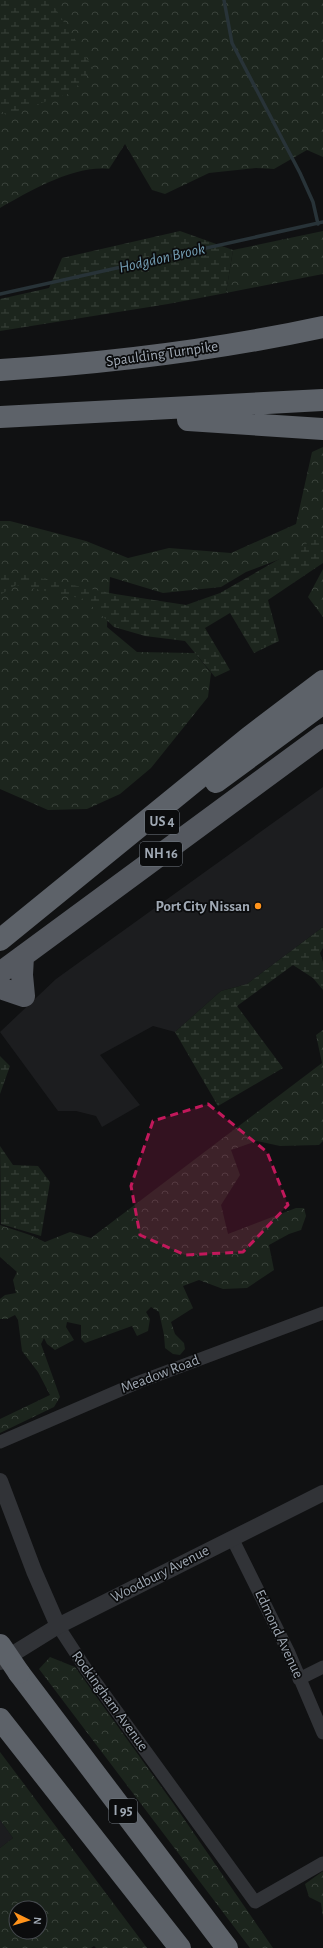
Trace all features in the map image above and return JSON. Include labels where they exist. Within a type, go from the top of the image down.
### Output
[{"type":"highway","name":"Spaulding Turnpike","points":[[0,370],[90,363],[157,355],[225,345],[323,327]]},
{"type":"highway","points":[[0,417],[323,400]]},
{"type":"highway","points":[[83,412],[323,429]]},
{"type":"highway","points":[[0,940],[248,738],[323,681]]},
{"type":"highway","name":"US 4","points":[[0,940],[323,703]]},
{"type":"highway","name":"NH 16","points":[[0,973],[323,736]]},
{"type":"highway","points":[[0,988],[24,996],[22,976],[23,956]]},
{"type":"highway","name":"I 95","points":[[0,1645],[19,1673],[227,1948]]},
{"type":"highway","name":"I 95","points":[[0,1720],[180,1948]]},
{"type":"street","name":"Meadow Road","points":[[0,1442],[132,1385],[323,1313]]},
{"type":"street","name":"Rockingham Avenue","points":[[0,1481],[34,1571],[58,1626],[86,1669],[255,1902],[323,1863]]},
{"type":"street","name":"Woodbury Avenue","points":[[0,1662],[58,1626],[323,1493]]},
{"type":"street","name":"Edmond Avenue","points":[[232,1538],[263,1599],[323,1733]]},
{"type":"street","points":[[300,1679],[323,1667]]},
{"type":"highlighted area","points":[[208,1104],[267,1152],[288,1205],[243,1252],[185,1255],[140,1235],[131,1186],[153,1121]]},
{"type":"shaded area","points":[[323,787],[323,927],[247,984],[221,991],[175,1032],[153,1026],[100,1055],[140,1105],[102,1127],[96,1116],[76,1111],[58,1111],[0,1032],[56,979]]},
{"type":"shaded area","points":[[0,1820],[13,1838],[0,1848]]},
{"type":"green space","points":[[0,0],[323,0],[323,157],[307,150],[274,169],[256,168],[209,173],[165,194],[152,190],[125,144],[109,169],[81,171],[67,175],[38,187],[0,208]]},
{"type":"green space","points":[[0,0],[50,0],[93,68],[71,93],[6,115],[0,110]]},
{"type":"green space","points":[[180,231],[233,250],[226,293],[168,304],[0,331],[0,299],[49,288],[62,258]]},
{"type":"green space","points":[[323,231],[323,274],[226,293],[233,250]]},
{"type":"green space","points":[[323,447],[323,558],[309,548],[246,572],[221,587],[163,593],[110,577],[107,627],[137,652],[195,653],[211,673],[208,697],[151,768],[120,794],[87,809],[48,810],[0,789],[0,521],[10,521],[86,541],[128,558],[169,548],[231,553],[296,524],[312,452]]},
{"type":"green space","points":[[323,534],[323,563],[268,600],[279,641],[254,653],[230,613],[205,628],[230,670],[215,677],[185,641],[145,636],[114,627],[84,599],[16,585],[0,595],[0,576],[6,571],[115,594],[186,605],[220,593]]},
{"type":"green space","points":[[323,569],[323,617],[308,597]]},
{"type":"green space","points":[[323,927],[323,948],[320,953],[323,962],[323,990],[313,978],[293,965],[237,1006],[283,1068],[218,1106],[175,1032],[221,991],[247,984]]},
{"type":"green space","points":[[323,1030],[323,1141],[319,1145],[280,1146],[257,1141],[231,1150],[240,1175],[221,1205],[228,1234],[296,1208],[304,1208],[306,1216],[301,1230],[289,1234],[269,1245],[274,1270],[247,1288],[223,1289],[199,1280],[183,1286],[193,1308],[171,1322],[175,1334],[184,1343],[185,1349],[180,1355],[173,1354],[165,1348],[159,1312],[151,1307],[146,1312],[150,1319],[148,1331],[137,1336],[132,1326],[85,1343],[81,1339],[81,1325],[67,1322],[66,1327],[74,1340],[55,1350],[47,1344],[44,1338],[41,1344],[60,1397],[54,1407],[0,1433],[0,1419],[50,1395],[38,1372],[22,1351],[18,1320],[15,1315],[7,1319],[0,1319],[0,1299],[5,1295],[16,1293],[13,1280],[17,1272],[0,1257],[0,1225],[30,1235],[45,1242],[70,1232],[91,1238],[322,1063],[316,1035]]},
{"type":"green space","points":[[0,1056],[10,1066],[0,1094]]},
{"type":"green space","points":[[0,1146],[13,1165],[38,1166],[50,1182],[41,1236],[1,1224]]},
{"type":"green space","points":[[50,1657],[75,1667],[173,1803],[273,1948],[250,1948],[39,1669]]},
{"type":"green space","points":[[0,1752],[147,1948],[96,1948],[94,1946],[91,1948],[0,1948],[0,1848],[13,1838],[0,1820]]},
{"type":"green space","points":[[323,1871],[323,1917],[321,1903],[309,1897],[305,1884]]},
{"type":"waterway","points":[[224,0],[232,43],[300,173],[313,202],[318,224]]},
{"type":"waterway","name":"Hodgdon Brook","points":[[0,294],[323,222]]},
{"type":"place","name":"Port City Nissan","points":[[258,906]]}]
